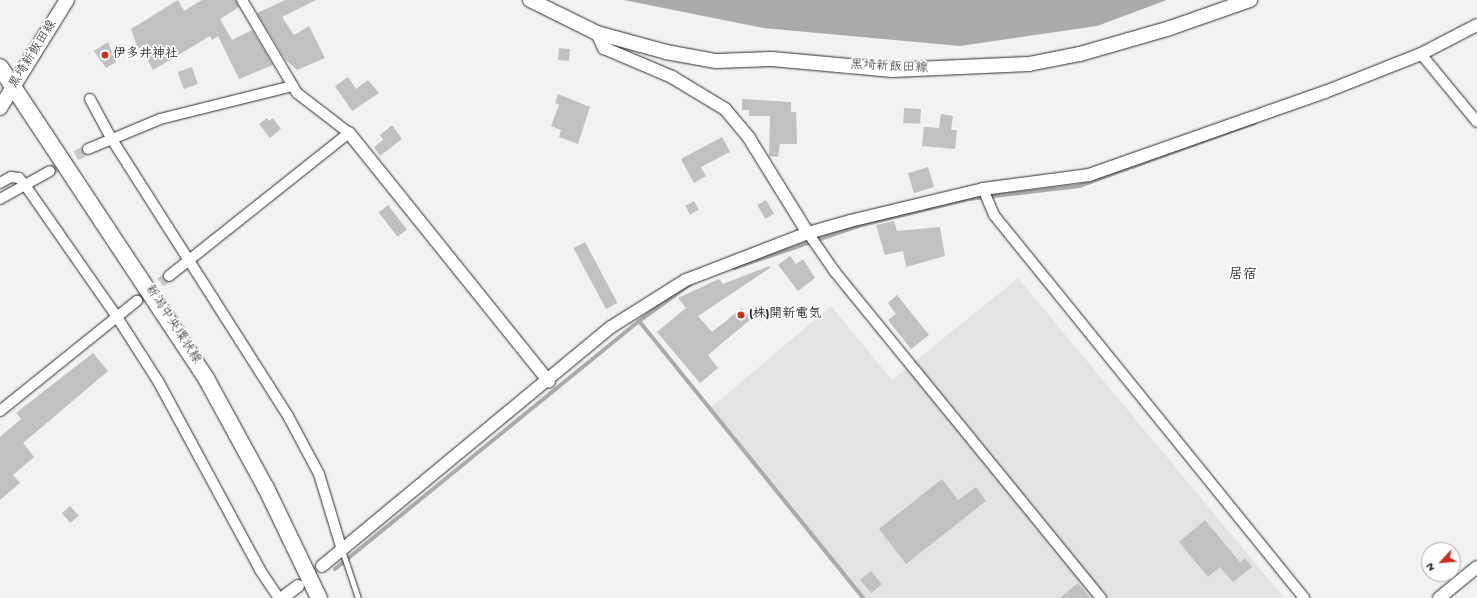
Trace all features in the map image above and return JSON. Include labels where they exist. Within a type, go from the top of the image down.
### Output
[{"type":"main road","name":"黒埼新飯田線","points":[[0,108],[14,89],[67,0]]},
{"type":"main road","name":"黒埼新飯田線","points":[[530,0],[597,33],[639,46],[716,61],[772,59],[893,70],[974,69],[1029,64],[1080,54],[1250,0]]},
{"type":"main road","name":"新潟中央環状線","points":[[0,67],[207,380],[266,488],[318,598]]},
{"type":"street","points":[[242,0],[292,86],[349,133],[549,382]]},
{"type":"street","points":[[322,566],[549,382],[611,327],[686,280],[808,233],[983,189],[1089,175],[1421,54],[1477,25]]},
{"type":"street","points":[[597,33],[604,48],[672,77],[726,109],[749,138],[808,233],[835,272],[1101,598]]},
{"type":"street","points":[[1421,54],[1477,122]]},
{"type":"street","points":[[88,150],[111,138],[212,104],[292,86]]},
{"type":"street","points":[[90,99],[111,138],[292,422],[319,474],[342,550]]},
{"type":"street","points":[[169,276],[349,133]]},
{"type":"street","points":[[0,199],[50,171]]},
{"type":"street","points":[[0,183],[12,177],[19,178],[117,317],[158,381],[260,570],[280,598],[298,586]]},
{"type":"street","points":[[983,189],[994,215],[1304,598]]},
{"type":"street","points":[[0,410],[137,301]]},
{"type":"street","points":[[1439,598],[1477,567]]},
{"type":"lane","points":[[342,550],[358,598]]},
{"type":"shaded area","points":[[624,0],[1167,0],[1097,26],[960,46],[763,28]]},
{"type":"shaded area","points":[[1018,278],[1284,598],[860,598],[708,410],[831,306],[892,380]]},
{"type":"building","points":[[178,0],[184,11],[202,0],[236,0],[239,7],[220,19],[232,40],[252,30],[273,65],[239,79],[218,36],[212,40],[210,36],[153,70],[141,47],[138,49],[131,29]]},
{"type":"building","points":[[285,0],[316,0],[282,17],[294,35],[309,26],[325,58],[297,70],[285,59],[257,13]]},
{"type":"building","points":[[108,42],[116,62],[106,68],[94,51]]},
{"type":"building","points":[[559,48],[570,49],[569,61],[558,60]]},
{"type":"building","points":[[192,67],[198,84],[184,89],[178,72]]},
{"type":"building","points":[[348,77],[356,89],[368,80],[379,93],[352,111],[335,86]]},
{"type":"building","points":[[558,94],[590,107],[578,144],[559,137],[561,130],[551,126],[559,105],[555,103]]},
{"type":"building","points":[[742,99],[791,102],[791,112],[796,112],[797,144],[780,144],[778,157],[769,156],[770,116],[749,116],[749,110],[742,110]]},
{"type":"building","points":[[904,108],[921,109],[920,124],[903,123]]},
{"type":"building","points":[[941,114],[953,116],[951,130],[957,130],[955,149],[922,146],[924,127],[939,128]]},
{"type":"building","points":[[267,118],[269,121],[273,118],[281,129],[270,138],[259,124]]},
{"type":"building","points":[[392,125],[402,139],[380,156],[374,147],[383,140],[380,135]]},
{"type":"building","points":[[722,137],[730,152],[701,167],[706,176],[694,183],[681,159]]},
{"type":"building","points":[[928,167],[934,187],[914,193],[908,173]]},
{"type":"building","points":[[766,200],[774,214],[765,219],[757,205]]},
{"type":"building","points":[[694,201],[699,210],[690,215],[685,206]]},
{"type":"building","points":[[388,205],[407,229],[398,237],[379,212]]},
{"type":"building","points":[[894,221],[897,231],[940,227],[945,256],[906,267],[903,251],[885,255],[876,225]]},
{"type":"building","points":[[585,242],[617,303],[606,309],[574,248]]},
{"type":"building","points":[[790,256],[796,264],[803,259],[815,278],[798,291],[778,265]]},
{"type":"building","points":[[769,266],[770,268],[698,316],[712,332],[742,308],[751,319],[708,355],[718,368],[700,383],[657,332],[686,308],[678,298],[719,279],[723,284]]},
{"type":"building","points":[[897,295],[929,335],[911,349],[888,320],[896,314],[888,303]]},
{"type":"building","points":[[93,353],[108,371],[23,443],[34,457],[13,475],[20,483],[0,500],[0,437],[21,419],[16,413]]},
{"type":"building","points":[[942,479],[958,500],[976,487],[986,501],[906,564],[879,529]]},
{"type":"building","points":[[70,506],[79,516],[71,523],[62,513]]},
{"type":"building","points":[[1205,520],[1240,562],[1245,558],[1252,567],[1233,582],[1220,567],[1208,577],[1179,542]]},
{"type":"building","points":[[871,571],[882,584],[871,593],[860,580]]},
{"type":"building","points":[[1078,583],[1090,598],[1060,598]]},
{"type":"waterway","points":[[734,268],[862,225],[969,199],[1079,186],[1255,123]]},
{"type":"waterway","points":[[335,569],[639,321],[692,283]]},
{"type":"waterway","points":[[639,321],[863,598]]},
{"type":"tunnel","points":[[50,171],[88,149]]},
{"type":"tunnel","points":[[137,301],[169,276]]},
{"type":"place","name":"伊多井神社","points":[[105,55]]},
{"type":"place","name":"(株)開新電気","points":[[741,315]]},
{"type":"district","name":"居宿","points":[[1243,276]]}]
